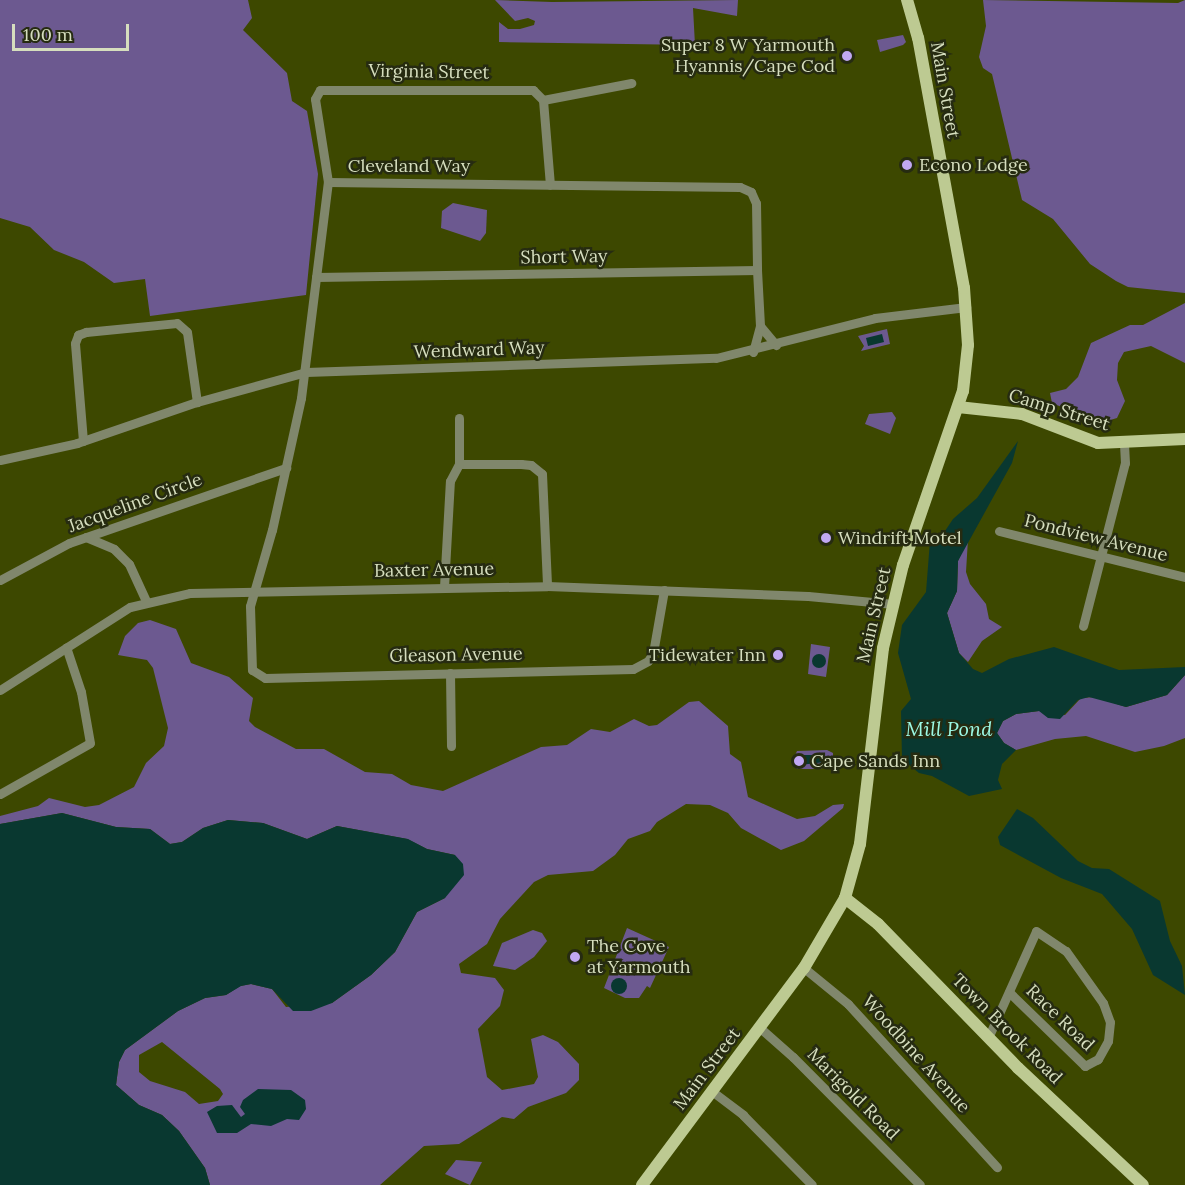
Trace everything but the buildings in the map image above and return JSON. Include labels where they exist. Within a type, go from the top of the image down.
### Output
[{"type":"main road","name":"Main Street","points":[[642,1185],[804,968],[845,898],[860,844],[880,670],[894,604],[958,407],[966,370],[966,307],[918,38],[907,0]]},
{"type":"main road","name":"Camp Street","points":[[958,407],[1011,411],[1075,437],[1124,445],[1185,439]]},
{"type":"main road","name":"Town Brook Road","points":[[845,898],[878,924],[988,1038],[1143,1185]]},
{"type":"street","points":[[550,185],[543,100],[631,82]]},
{"type":"street","name":"Virginia Street","points":[[328,182],[315,99],[320,90],[533,90],[543,100]]},
{"type":"street","name":"Cleveland Way","points":[[265,678],[250,664],[250,606],[286,468],[306,372],[328,182],[747,189],[756,203],[757,270]]},
{"type":"street","points":[[753,351],[760,326],[757,270]]},
{"type":"street","name":"Short Way","points":[[316,277],[757,270]]},
{"type":"street","name":"Wendward Way","points":[[0,459],[83,441],[197,402],[306,372],[674,360],[753,351],[875,318],[966,307]]},
{"type":"street","points":[[83,441],[75,343],[78,335],[86,332],[177,323],[187,332],[197,402]]},
{"type":"street","points":[[760,326],[776,345]]},
{"type":"street","points":[[444,587],[450,482],[459,464],[459,418]]},
{"type":"street","points":[[1083,626],[1125,463],[1124,445]]},
{"type":"street","points":[[459,464],[531,465],[542,474],[547,586]]},
{"type":"street","name":"Jacqueline Circle","points":[[0,580],[86,537],[286,468]]},
{"type":"street","name":"Pondview Avenue","points":[[999,531],[1185,577]]},
{"type":"street","points":[[86,537],[114,549],[129,564],[146,601]]},
{"type":"street","name":"Baxter Avenue","points":[[0,690],[116,615],[146,601],[190,593],[547,586],[664,590],[894,604]]},
{"type":"street","name":"Gleason Avenue","points":[[265,678],[633,669],[646,663],[656,641],[664,590]]},
{"type":"street","points":[[0,794],[90,743],[81,692],[66,647]]},
{"type":"street","points":[[450,673],[451,746]]},
{"type":"street","name":"Race Road","points":[[1036,931],[1053,940],[1079,968],[1108,1012],[1109,1038],[1098,1059],[1085,1066],[1009,992],[1036,931]]},
{"type":"street","name":"Woodbine Avenue","points":[[804,968],[848,1004],[997,1167]]},
{"type":"street","points":[[988,1038],[1009,992]]},
{"type":"street","name":"Marigold Road","points":[[760,1028],[794,1056],[920,1185]]},
{"type":"street","points":[[712,1092],[743,1115],[813,1185]]},
{"type":"shaded area","points":[[0,0],[248,0],[252,18],[243,30],[287,73],[292,101],[307,111],[318,174],[306,295],[150,316],[145,279],[114,283],[84,262],[54,250],[30,227],[0,218]]},
{"type":"shaded area","points":[[495,0],[552,2],[738,0],[737,16],[693,8],[695,45],[499,42],[499,22],[508,29],[520,29],[534,25],[535,21],[528,18],[515,21]]},
{"type":"shaded area","points":[[983,0],[1178,3],[1185,0],[1185,293],[1128,287],[1116,281],[1090,264],[1053,219],[1022,200],[992,74],[983,68],[979,57],[986,26]]},
{"type":"shaded area","points":[[903,35],[906,42],[903,45],[880,52],[877,40]]},
{"type":"shaded area","points":[[453,203],[487,210],[486,233],[480,241],[441,228],[442,211]]},
{"type":"shaded area","points":[[1185,303],[1185,363],[1151,346],[1124,352],[1118,363],[1117,380],[1125,401],[1117,418],[1100,423],[1052,403],[1050,393],[1066,389],[1078,377],[1091,343],[1130,325],[1143,325]]},
{"type":"shaded area","points":[[887,329],[890,344],[861,351],[864,346],[858,336]]},
{"type":"shaded area","points":[[892,412],[896,418],[890,434],[865,424],[869,414]]},
{"type":"shaded area","points":[[968,539],[966,572],[970,584],[986,604],[989,619],[1002,627],[982,641],[968,662],[959,653],[947,613],[957,591],[958,561]]},
{"type":"shaded area","points":[[150,620],[176,629],[191,663],[229,677],[253,698],[249,721],[255,727],[296,749],[324,749],[365,772],[392,774],[411,785],[443,791],[541,747],[567,745],[591,729],[610,732],[634,719],[649,726],[657,725],[689,702],[699,701],[728,726],[730,754],[741,762],[748,797],[797,819],[815,816],[833,805],[844,804],[843,808],[804,841],[781,850],[741,828],[728,813],[710,805],[686,804],[657,822],[650,831],[628,839],[615,855],[593,871],[548,875],[534,882],[500,919],[487,944],[459,964],[461,973],[495,978],[504,990],[500,1006],[478,1029],[487,1077],[502,1090],[534,1084],[538,1077],[531,1039],[543,1035],[558,1042],[579,1064],[579,1080],[566,1093],[528,1107],[514,1119],[502,1117],[459,1144],[424,1146],[380,1185],[210,1185],[205,1168],[179,1131],[162,1115],[139,1105],[116,1085],[119,1062],[125,1050],[178,1011],[205,998],[226,995],[240,986],[251,984],[272,989],[286,1007],[332,1003],[371,975],[395,952],[417,912],[445,898],[455,855],[427,849],[407,839],[337,826],[307,839],[263,823],[228,820],[203,828],[182,842],[170,844],[150,829],[116,827],[62,813],[0,824],[0,816],[38,806],[49,798],[85,807],[99,805],[134,787],[146,763],[164,746],[168,728],[153,668],[147,660],[118,655],[125,636],[138,623]],"holes":[[[162,1042],[220,1089],[223,1094],[218,1101],[199,1104],[185,1092],[150,1081],[139,1072],[139,1055]]]},
{"type":"shaded area","points":[[811,644],[830,647],[826,677],[808,674]]},
{"type":"shaded area","points":[[1185,675],[1185,738],[1164,746],[1135,752],[1086,736],[1055,739],[1016,750],[1004,743],[997,733],[1003,721],[1016,714],[1039,711],[1065,715],[1081,698],[1095,697],[1126,707],[1167,695]]},
{"type":"shaded area","points":[[827,750],[833,753],[833,759],[821,769],[797,769],[792,762],[797,751]]},
{"type":"shaded area","points":[[627,928],[669,947],[650,988],[647,986],[639,998],[625,998],[604,988]]},
{"type":"shaded area","points":[[533,930],[542,933],[547,941],[534,957],[515,970],[493,966],[502,943]]},
{"type":"shaded area","points":[[456,1160],[482,1162],[470,1185],[445,1174]]},
{"type":"water","points":[[882,334],[884,342],[868,346],[866,338]]},
{"type":"water","name":"Mill Pond","points":[[1018,441],[1012,463],[958,561],[957,591],[947,613],[959,653],[973,669],[982,673],[1009,659],[1054,647],[1119,670],[1185,667],[1185,675],[1167,695],[1126,707],[1089,697],[1078,700],[1060,719],[1048,718],[1039,711],[1016,714],[1003,721],[997,733],[1004,743],[1016,750],[1002,764],[998,780],[1002,789],[969,796],[932,776],[919,773],[902,759],[901,711],[911,699],[898,653],[902,625],[926,592],[930,541],[943,534],[953,519],[977,498]]},
{"type":"water","points":[[816,654],[822,654],[826,661],[822,668],[816,668],[812,664],[812,658]]},
{"type":"water","points":[[800,755],[822,755],[825,762],[800,765]]},
{"type":"water","points":[[1017,809],[1033,818],[1078,861],[1092,868],[1109,869],[1160,901],[1170,941],[1182,966],[1185,995],[1153,975],[1132,929],[1102,894],[1061,878],[1000,845],[998,837]]},
{"type":"water","points":[[62,813],[116,827],[150,829],[170,844],[182,842],[203,828],[228,820],[263,823],[307,839],[337,826],[408,839],[427,849],[455,855],[463,864],[464,875],[445,898],[417,912],[395,952],[371,975],[332,1003],[311,1011],[293,1011],[272,989],[251,984],[241,986],[226,995],[205,998],[178,1011],[125,1050],[119,1062],[116,1085],[139,1105],[162,1115],[179,1131],[205,1168],[210,1185],[0,1185],[0,824]]},
{"type":"water","points":[[619,978],[625,980],[627,986],[625,992],[619,994],[613,992],[611,986],[613,980]]},
{"type":"water","points":[[258,1089],[291,1090],[305,1100],[306,1109],[299,1120],[287,1119],[271,1126],[251,1124],[237,1133],[217,1133],[207,1112],[217,1106],[232,1105],[241,1117],[245,1114],[240,1107],[243,1100]]},
{"type":"place","name":"Super 8 W Yarmouth Hyannis/Cape Cod","points":[[847,56]]},
{"type":"place","name":"Econo Lodge","points":[[907,165]]},
{"type":"place","name":"Windrift Motel","points":[[826,538]]},
{"type":"place","name":"Tidewater Inn","points":[[778,655]]},
{"type":"place","name":"Cape Sands Inn","points":[[799,761]]},
{"type":"place","name":"The Cove at Yarmouth","points":[[575,957]]}]
